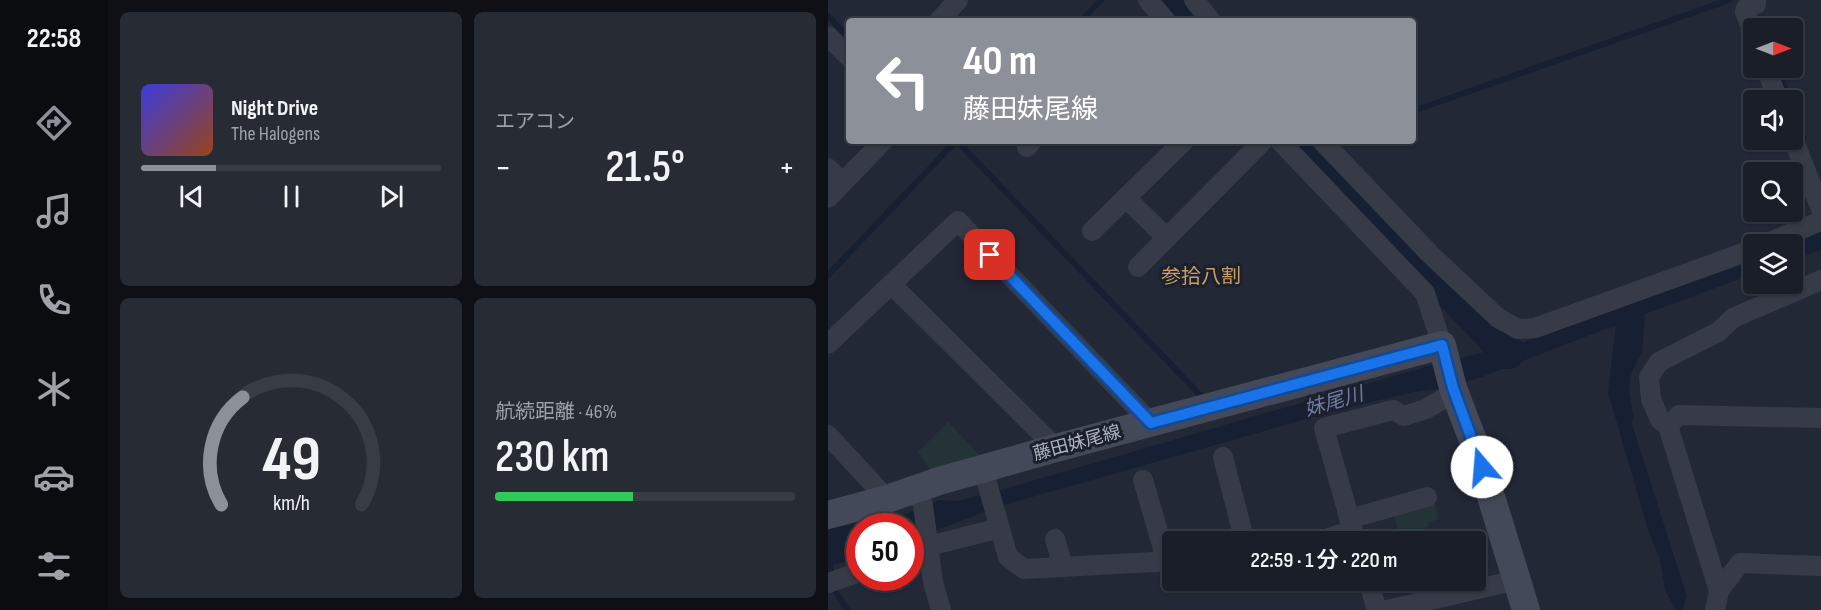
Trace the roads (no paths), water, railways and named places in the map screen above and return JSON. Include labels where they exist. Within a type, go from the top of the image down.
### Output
[{"type":"main road","points":[[1444,352],[1454,390],[1476,448],[1526,610]]},
{"type":"main road","name":"藤田妹尾線","points":[[828,515],[887,499],[920,497],[939,481],[986,478],[1056,448],[1444,352]]},
{"type":"street","points":[[942,18],[958,0]]},
{"type":"street","points":[[1194,0],[1209,18]]},
{"type":"street","points":[[1747,18],[1746,8],[1754,3]]},
{"type":"street","points":[[828,36],[846,54]]},
{"type":"street","points":[[828,198],[880,144]]},
{"type":"street","points":[[1092,231],[1181,144]]},
{"type":"street","points":[[1138,267],[1260,144]]},
{"type":"street","points":[[1283,144],[1425,293],[1444,352]]},
{"type":"street","points":[[1324,144],[1471,293],[1498,318],[1518,330],[1535,328],[1743,253]]},
{"type":"street","points":[[1798,150],[1821,209]]},
{"type":"street","points":[[828,168],[843,182]]},
{"type":"street","points":[[1126,198],[1167,238]]},
{"type":"street","points":[[828,344],[958,221],[1151,423]]},
{"type":"street","points":[[1789,234],[1821,221]]},
{"type":"street","points":[[1717,600],[1668,426],[1660,420],[1651,399],[1648,377],[1659,362],[1718,332],[1733,318],[1821,280]]},
{"type":"street","points":[[891,284],[1056,448]]},
{"type":"street","points":[[1427,497],[1353,530],[1324,428],[1393,410],[1404,416],[1426,409],[1454,390]]},
{"type":"street","points":[[1668,426],[1679,415],[1821,418]]},
{"type":"street","points":[[828,435],[887,499]]},
{"type":"street","points":[[1223,457],[1242,531]]},
{"type":"street","points":[[986,478],[1008,556],[1024,569],[1162,561]]},
{"type":"street","points":[[1143,480],[1162,537]]},
{"type":"street","points":[[920,497],[933,582],[940,610]]},
{"type":"street","points":[[924,546],[998,522]]},
{"type":"street","points":[[1055,539],[1063,567]]},
{"type":"street","points":[[1717,600],[1740,563],[1821,566]]},
{"type":"street","points":[[1387,610],[1517,580]]},
{"type":"street","points":[[1371,591],[1377,610]]},
{"type":"water","points":[[1821,232],[1821,250],[1803,256],[1803,238]]},
{"type":"water","name":"妹尾川","points":[[1743,261],[1743,278],[1645,314],[1642,352],[1631,374],[1629,392],[1634,418],[1631,421],[1687,597],[1682,610],[1676,610],[1665,590],[1660,560],[1648,530],[1608,392],[1616,325],[1479,378],[1444,388],[1414,392],[1341,409],[1000,506],[924,535],[924,513],[908,513],[940,500],[957,501],[1001,490],[1435,364],[1522,343]]},
{"type":"water","name":"妹尾川","points":[[846,526],[846,562],[833,565],[839,592],[851,610],[844,610],[828,584],[828,529]]},
{"type":"waterway","points":[[1084,18],[1101,0]]},
{"type":"waterway","points":[[1174,0],[1190,18]]},
{"type":"waterway","points":[[1416,110],[1729,0]]},
{"type":"waterway","points":[[828,16],[846,35]]},
{"type":"waterway","points":[[1780,78],[1785,90]]},
{"type":"waterway","points":[[828,275],[953,144]]},
{"type":"waterway","points":[[960,144],[1203,398]]},
{"type":"waterway","points":[[1308,144],[1508,352]]},
{"type":"district","name":"参拾八割","points":[[1201,277]]}]
